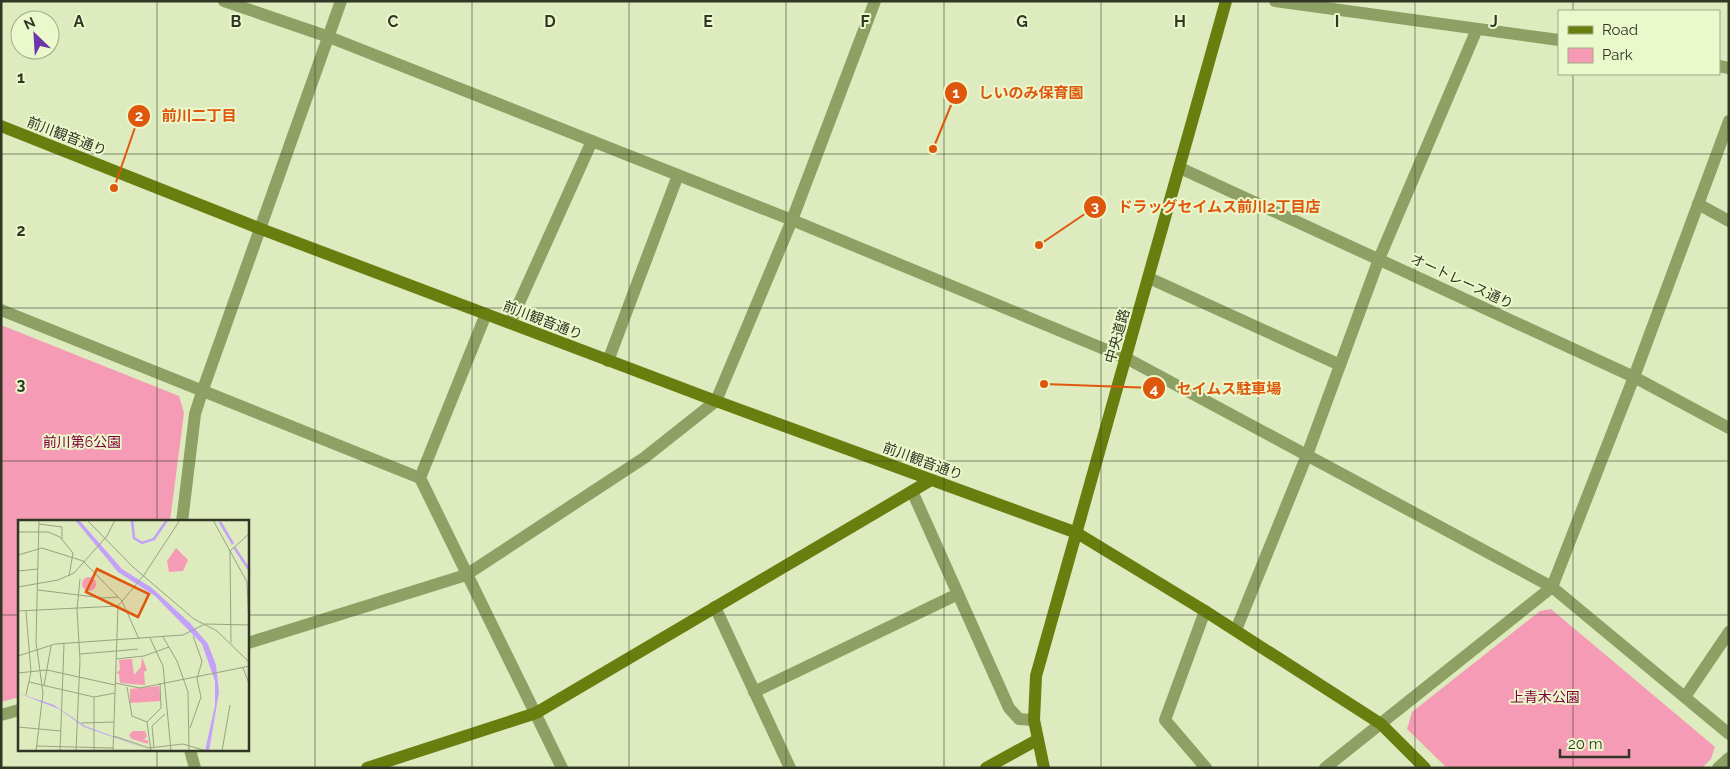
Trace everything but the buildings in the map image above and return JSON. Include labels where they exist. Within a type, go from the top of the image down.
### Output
[{"type":"street","points":[[224,1],[329,37],[792,220],[1126,358],[1552,587],[1729,734]]},
{"type":"street","points":[[182,520],[195,414],[341,1]]},
{"type":"street","points":[[249,643],[466,574],[644,458],[716,402],[792,220],[875,1]]},
{"type":"street","name":"中央道路","points":[[1044,768],[1034,720],[1036,676],[1226,1]]},
{"type":"street","points":[[1275,1],[1558,40]]},
{"type":"street","points":[[1236,630],[1307,455],[1379,259],[1477,29]]},
{"type":"street","points":[[1325,768],[1552,587],[1634,377],[1729,121]]},
{"type":"street","name":"前川観音通り","points":[[1,126],[261,228],[716,402],[1077,533],[1206,611],[1381,724],[1425,768]]},
{"type":"street","points":[[510,323],[592,141]]},
{"type":"street","name":"オートレース通り","points":[[1180,168],[1634,377],[1729,428]]},
{"type":"street","points":[[608,361],[678,175]]},
{"type":"street","points":[[1698,204],[1729,221]]},
{"type":"street","points":[[1149,278],[1340,365]]},
{"type":"street","points":[[1,310],[420,478],[562,768]]},
{"type":"street","points":[[420,478],[486,314]]},
{"type":"street","points":[[371,767],[536,713],[931,480]]},
{"type":"street","points":[[912,491],[1009,708],[1019,719],[1034,720]]},
{"type":"street","points":[[754,692],[958,594]]},
{"type":"street","points":[[715,607],[790,768]]},
{"type":"street","points":[[1206,611],[1165,720],[1206,768]]},
{"type":"street","points":[[1685,697],[1729,632]]},
{"type":"street","points":[[1,715],[18,710]]},
{"type":"street","points":[[986,768],[1037,740]]},
{"type":"street","points":[[191,752],[195,768]]},
{"type":"street","points":[[1718,768],[1729,758]]},
{"type":"green space","name":"前川第6公園","points":[[1,325],[179,396],[184,413],[170,520],[18,520],[18,697],[1,702]]},
{"type":"green space","name":"上青木公園","points":[[1551,609],[1715,747],[1711,759],[1702,768],[1447,768],[1407,729],[1412,712],[1540,611]]},
{"type":"place","name":"しいのみ保育園","points":[[933,149]]},
{"type":"place","name":"前川二丁目","points":[[114,188]]},
{"type":"place","name":"ドラッグセイムス前川2丁目店","points":[[1039,245]]},
{"type":"place","name":"セイムス駐車場","points":[[1044,384]]}]
